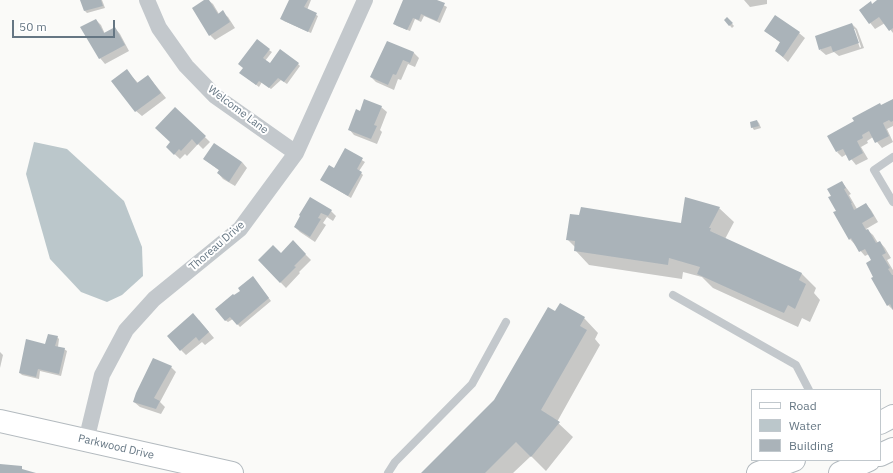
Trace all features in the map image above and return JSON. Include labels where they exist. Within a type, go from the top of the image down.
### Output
[{"type":"street","name":"Welcome Lane","points":[[147,0],[159,28],[186,66],[210,91],[296,153]]},
{"type":"street","name":"Thoreau Drive","points":[[86,441],[102,375],[126,330],[154,300],[240,229],[296,153],[365,0]]},
{"type":"street","points":[[881,422],[893,416]]},
{"type":"street","name":"Parkwood Drive","points":[[0,421],[228,473]]},
{"type":"street","points":[[881,455],[893,449]]},
{"type":"street","points":[[758,473],[791,461]]},
{"type":"street","points":[[842,470],[866,461]]},
{"type":"lane","points":[[893,158],[874,170],[893,202]]},
{"type":"lane","points":[[673,295],[796,365],[808,389]]},
{"type":"lane","points":[[388,473],[395,462],[472,384],[506,322]]},
{"type":"water","points":[[34,142],[67,149],[124,201],[142,247],[143,276],[122,295],[107,302],[81,292],[50,259],[26,174]]},
{"type":"building","points":[[80,0],[101,0],[103,6],[84,11]]},
{"type":"building","points":[[204,0],[209,0],[218,14],[223,10],[230,22],[209,36],[192,8]]},
{"type":"building","points":[[289,0],[308,0],[304,7],[317,13],[308,32],[280,19]]},
{"type":"building","points":[[403,0],[437,0],[445,3],[437,21],[421,14],[419,20],[413,18],[407,30],[393,24]]},
{"type":"building","points":[[877,0],[893,0],[893,28],[889,31],[879,17],[869,24],[859,10],[871,1],[872,4]]},
{"type":"building","points":[[775,15],[800,32],[783,57],[775,51],[780,42],[764,31]]},
{"type":"building","points":[[727,17],[733,23],[729,26],[724,20]]},
{"type":"building","points":[[96,19],[104,33],[115,27],[125,45],[99,59],[80,27]]},
{"type":"building","points":[[852,23],[859,43],[833,52],[831,46],[819,50],[815,36]]},
{"type":"building","points":[[257,39],[270,49],[263,58],[270,63],[280,49],[299,63],[284,82],[278,78],[269,88],[259,81],[256,85],[239,73],[243,68],[238,64]]},
{"type":"building","points":[[387,41],[414,52],[410,63],[403,60],[396,75],[393,74],[388,85],[370,77]]},
{"type":"building","points":[[127,69],[137,83],[148,75],[161,93],[135,112],[111,81]]},
{"type":"building","points":[[364,99],[382,106],[374,125],[377,126],[371,139],[348,130],[356,109],[360,111]]},
{"type":"building","points":[[893,99],[893,121],[891,122],[889,120],[883,123],[889,136],[875,143],[869,131],[862,135],[863,138],[857,141],[863,153],[849,161],[843,149],[836,152],[827,136],[854,121],[852,118],[880,103],[881,105]]},
{"type":"building","points":[[175,107],[206,136],[197,145],[192,139],[181,151],[179,149],[174,155],[166,147],[170,142],[155,128]]},
{"type":"building","points":[[757,120],[759,126],[751,128],[750,122]]},
{"type":"building","points":[[214,143],[242,162],[229,182],[217,173],[219,170],[203,159]]},
{"type":"building","points":[[345,148],[363,158],[357,169],[362,172],[348,196],[320,180],[329,165],[334,168]]},
{"type":"building","points":[[842,181],[846,188],[844,189],[852,203],[854,210],[866,203],[874,216],[862,223],[866,230],[868,229],[876,243],[880,241],[886,253],[882,255],[890,268],[888,269],[893,275],[893,310],[890,304],[887,306],[871,278],[873,277],[866,263],[871,260],[865,249],[859,252],[851,238],[849,240],[833,212],[836,211],[828,197],[831,196],[827,189]]},
{"type":"building","points":[[310,197],[332,210],[328,216],[321,213],[318,218],[321,219],[310,237],[294,227],[300,216],[299,215]]},
{"type":"building","points":[[685,197],[720,207],[709,228],[711,228],[710,231],[802,273],[799,280],[806,284],[795,309],[788,305],[784,313],[770,307],[697,274],[700,267],[669,258],[668,265],[574,251],[575,241],[566,240],[570,214],[579,215],[581,207],[681,223]]},
{"type":"building","points":[[293,240],[306,254],[294,266],[296,267],[280,283],[258,260],[273,245],[281,253]]},
{"type":"building","points":[[253,276],[269,298],[237,325],[230,317],[225,321],[215,309],[233,294],[234,295],[240,291],[238,288]]},
{"type":"building","points":[[560,303],[585,317],[580,326],[587,330],[541,410],[560,422],[531,457],[516,442],[485,473],[421,473],[494,400],[548,307],[555,311]]},
{"type":"building","points":[[193,313],[209,332],[199,341],[196,337],[180,351],[167,336]]},
{"type":"building","points":[[48,334],[58,336],[55,346],[65,348],[59,374],[38,369],[36,377],[19,373],[26,339],[45,344]]},
{"type":"building","points":[[153,358],[172,366],[154,398],[160,401],[156,409],[133,402]]},
{"type":"building","points":[[0,464],[22,466],[22,469],[36,473],[0,473]]}]
